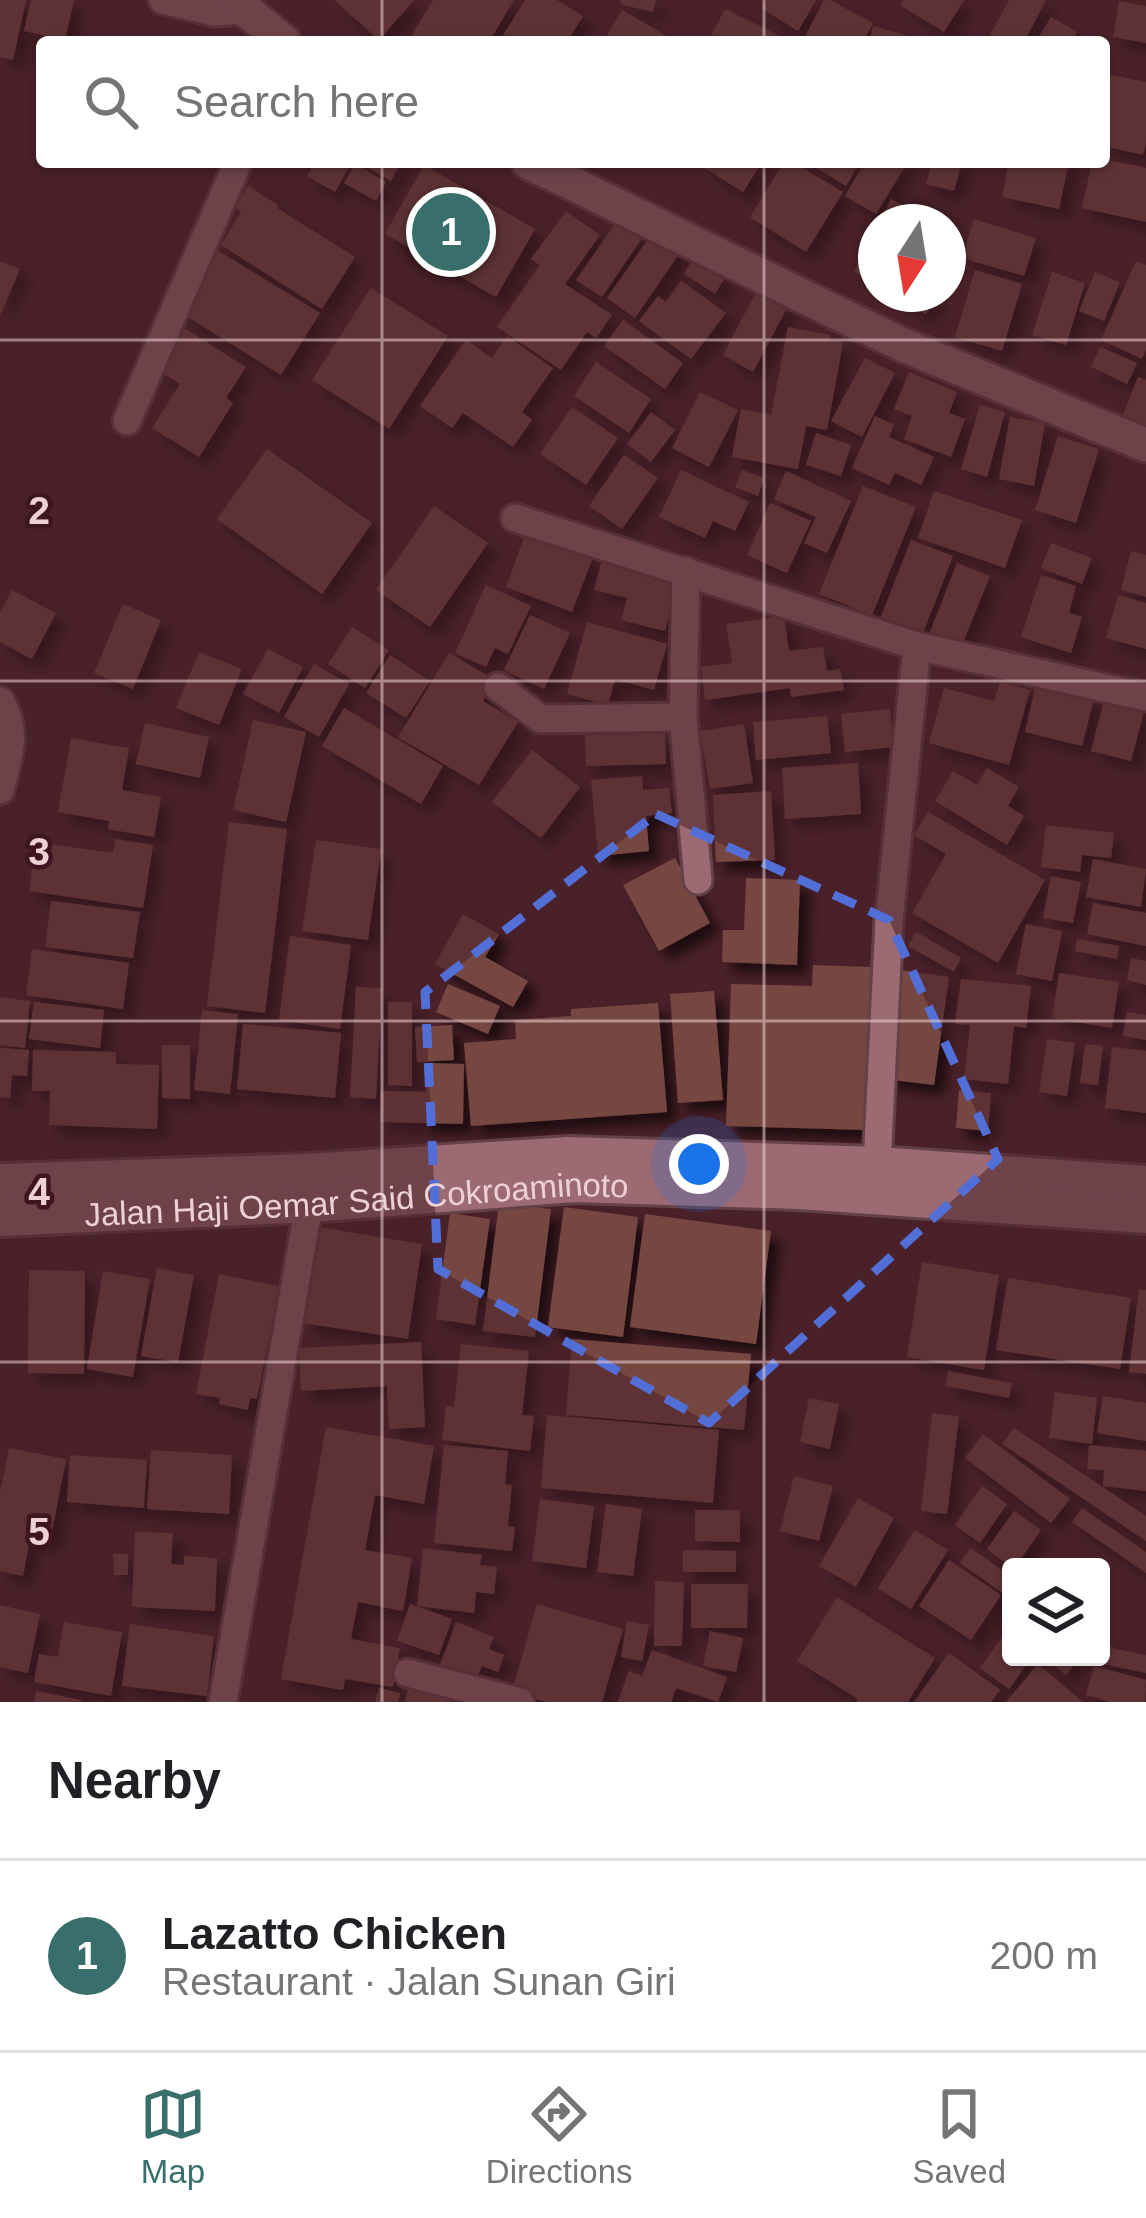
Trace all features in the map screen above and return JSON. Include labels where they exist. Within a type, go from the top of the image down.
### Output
[{"type":"main road","name":"Jalan Haji Oemar Said Cokroaminoto","points":[[17,1199],[308,1172],[569,1155],[877,1165],[1146,1184]]},
{"type":"main road","name":"Jalan Haji Oemar Said Cokroaminoto","points":[[17,1199],[309,1204],[574,1184],[800,1191],[1146,1215]]},
{"type":"street","points":[[164,0],[214,12],[243,5],[277,36]]},
{"type":"street","points":[[128,422],[235,168]]},
{"type":"street","points":[[539,168],[903,345],[1146,445]]},
{"type":"street","points":[[515,518],[916,646],[1146,697]]},
{"type":"street","points":[[686,572],[683,717],[698,880]]},
{"type":"street","points":[[877,1165],[889,921],[916,646]]},
{"type":"street","points":[[498,687],[541,719],[683,717]]},
{"type":"street","points":[[0,701],[13,736],[0,790]]},
{"type":"street","points":[[223,1702],[309,1204]]},
{"type":"street","points":[[408,1673],[520,1702]]},
{"type":"highlighted area","points":[[656,814],[889,920],[998,1159],[709,1423],[438,1269],[425,992]]},
{"type":"building","points":[[0,0],[26,0],[13,60],[0,57]]},
{"type":"building","points":[[31,0],[74,0],[66,36],[24,31]]},
{"type":"building","points":[[334,0],[414,0],[382,36],[374,36]]},
{"type":"building","points":[[433,0],[514,0],[493,36],[412,36]]},
{"type":"building","points":[[525,0],[557,0],[583,16],[571,36],[503,36]]},
{"type":"building","points":[[621,0],[656,0],[653,12],[620,4]]},
{"type":"building","points":[[766,0],[816,0],[798,31],[761,8]]},
{"type":"building","points":[[824,0],[873,23],[866,36],[806,36]]},
{"type":"building","points":[[903,0],[964,0],[944,32],[900,5]]},
{"type":"building","points":[[1009,0],[1046,0],[1027,36],[990,35]]},
{"type":"building","points":[[1119,1],[1146,6],[1146,43],[1113,37]]},
{"type":"building","points":[[725,9],[780,36],[711,36]]},
{"type":"building","points":[[622,10],[667,36],[607,36]]},
{"type":"building","points":[[1051,17],[1077,32],[1075,36],[1040,36]]},
{"type":"building","points":[[873,26],[908,36],[870,36]]},
{"type":"building","points":[[1110,74],[1146,82],[1143,155],[1110,147]]},
{"type":"building","points":[[1110,160],[1146,168],[1146,222],[1082,208],[1091,168],[1110,168]]},
{"type":"building","points":[[312,168],[349,168],[335,192],[307,176]]},
{"type":"building","points":[[353,168],[386,182],[376,201],[344,183]]},
{"type":"building","points":[[368,168],[398,168],[391,181]]},
{"type":"building","points":[[422,168],[535,229],[496,297],[385,234]]},
{"type":"building","points":[[704,168],[758,168],[743,192]]},
{"type":"building","points":[[780,168],[802,168],[843,192],[806,252],[750,217]]},
{"type":"building","points":[[817,168],[856,168],[846,186]]},
{"type":"building","points":[[861,168],[904,168],[882,204],[859,204],[845,196]]},
{"type":"building","points":[[930,168],[960,168],[954,191],[926,184]]},
{"type":"building","points":[[1008,168],[1068,168],[1059,209],[1002,197]]},
{"type":"building","points":[[248,186],[355,257],[322,309],[221,245],[241,212],[235,208]]},
{"type":"building","points":[[566,211],[600,235],[565,284],[612,315],[596,338],[587,332],[561,370],[497,327],[540,265],[531,259]]},
{"type":"building","points":[[974,219],[1036,238],[1024,276],[966,259]]},
{"type":"building","points":[[617,221],[642,238],[602,297],[576,280]]},
{"type":"building","points":[[653,232],[681,251],[635,318],[607,298]]},
{"type":"building","points":[[212,247],[320,313],[281,375],[183,314],[207,275],[198,270]]},
{"type":"building","points":[[693,259],[724,279],[715,294],[684,274]]},
{"type":"building","points":[[0,261],[20,269],[0,316]]},
{"type":"building","points":[[1136,261],[1146,265],[1146,350],[1142,359],[1101,340]]},
{"type":"building","points":[[975,270],[1022,284],[1002,351],[955,337]]},
{"type":"building","points":[[1052,272],[1085,283],[1066,345],[1032,335]]},
{"type":"building","points":[[1095,272],[1120,282],[1104,321],[1079,311]]},
{"type":"building","points":[[681,281],[726,313],[691,359],[639,321],[658,296],[666,302]]},
{"type":"building","points":[[371,288],[448,336],[389,429],[312,380]]},
{"type":"building","points":[[756,292],[787,308],[753,372],[723,355]]},
{"type":"building","points":[[623,320],[683,363],[665,389],[604,346]]},
{"type":"building","points":[[788,327],[830,335],[830,340],[843,343],[827,430],[806,426],[798,469],[732,457],[741,409],[771,415]]},
{"type":"building","points":[[184,328],[246,367],[226,398],[233,403],[199,457],[152,428],[180,384],[158,370]]},
{"type":"building","points":[[507,336],[553,368],[522,412],[532,420],[513,447],[463,413],[452,428],[420,406],[466,340],[492,358]]},
{"type":"building","points":[[1100,347],[1137,363],[1127,384],[1091,367]]},
{"type":"building","points":[[865,358],[895,373],[862,437],[831,421]]},
{"type":"building","points":[[596,362],[651,399],[629,433],[574,396]]},
{"type":"building","points":[[909,372],[957,392],[949,413],[965,419],[951,457],[904,439],[912,416],[894,409]]},
{"type":"building","points":[[1138,377],[1146,380],[1146,427],[1122,417]]},
{"type":"building","points":[[700,392],[738,410],[709,467],[672,448]]},
{"type":"building","points":[[980,405],[1005,412],[987,477],[961,469]]},
{"type":"building","points":[[572,407],[618,438],[586,485],[540,454]]},
{"type":"building","points":[[651,412],[675,430],[651,462],[627,444]]},
{"type":"building","points":[[875,416],[894,425],[889,437],[934,457],[921,485],[895,473],[889,485],[852,468]]},
{"type":"building","points":[[1010,417],[1045,423],[1034,486],[999,479]]},
{"type":"building","points":[[816,433],[851,445],[841,476],[806,465]]},
{"type":"building","points":[[1058,436],[1099,449],[1076,523],[1035,510]]},
{"type":"building","points":[[267,449],[372,523],[322,594],[217,519]]},
{"type":"building","points":[[624,455],[658,478],[622,529],[589,506]]},
{"type":"building","points":[[681,470],[749,502],[735,531],[713,521],[705,538],[659,517]]},
{"type":"building","points":[[742,470],[764,478],[758,496],[735,487]]},
{"type":"building","points":[[786,471],[851,501],[827,553],[804,543],[816,517],[774,499]]},
{"type":"building","points":[[863,486],[916,507],[872,615],[819,594]]},
{"type":"building","points":[[934,491],[1022,520],[1005,568],[918,538]]},
{"type":"building","points":[[770,503],[811,521],[787,573],[747,555]]},
{"type":"building","points":[[434,506],[488,543],[430,627],[376,590]]},
{"type":"building","points":[[526,532],[593,557],[572,612],[506,587]]},
{"type":"building","points":[[911,540],[953,556],[923,633],[881,617]]},
{"type":"building","points":[[1051,543],[1092,558],[1082,584],[1041,568]]},
{"type":"building","points":[[1131,551],[1146,555],[1146,597],[1121,590]]},
{"type":"building","points":[[603,556],[679,575],[665,631],[621,620],[627,598],[594,590]]},
{"type":"building","points":[[957,563],[990,576],[962,645],[930,632]]},
{"type":"building","points":[[1041,575],[1076,586],[1069,613],[1082,617],[1071,653],[1021,637]]},
{"type":"building","points":[[486,585],[531,606],[508,654],[495,648],[486,667],[455,653]]},
{"type":"building","points":[[12,590],[56,613],[32,659],[0,642],[0,613]]},
{"type":"building","points":[[1118,595],[1146,603],[1146,649],[1106,638]]},
{"type":"building","points":[[123,604],[161,620],[133,689],[94,673]]},
{"type":"building","points":[[530,615],[570,633],[544,689],[504,670]]},
{"type":"building","points":[[784,616],[789,651],[823,647],[827,671],[840,669],[844,690],[791,697],[790,688],[705,700],[701,667],[732,663],[726,624]]},
{"type":"building","points":[[587,622],[667,644],[654,690],[615,679],[608,705],[567,694]]},
{"type":"building","points":[[352,627],[389,650],[365,688],[328,664]]},
{"type":"building","points":[[268,649],[303,667],[279,713],[243,694]]},
{"type":"building","points":[[199,652],[242,669],[219,725],[176,708]]},
{"type":"building","points":[[449,653],[495,680],[483,701],[518,722],[479,785],[398,737]]},
{"type":"building","points":[[390,655],[430,681],[406,718],[366,693]]},
{"type":"building","points":[[314,664],[349,684],[319,737],[284,717]]},
{"type":"building","points":[[1000,682],[1030,690],[1009,765],[929,743],[944,688],[994,701]]},
{"type":"building","points":[[1036,684],[1094,698],[1082,746],[1025,732]]},
{"type":"building","points":[[1105,697],[1145,707],[1131,761],[1091,751]]},
{"type":"building","points":[[344,708],[443,766],[421,804],[322,746]]},
{"type":"building","points":[[890,709],[894,747],[845,752],[841,714]]},
{"type":"building","points":[[827,716],[831,753],[756,760],[753,722]]},
{"type":"building","points":[[253,720],[306,732],[286,822],[233,810]]},
{"type":"building","points":[[145,723],[209,737],[200,778],[136,764]]},
{"type":"building","points":[[744,724],[753,783],[710,789],[700,731]]},
{"type":"building","points":[[665,734],[666,764],[586,766],[585,735]]},
{"type":"building","points":[[71,738],[129,748],[122,790],[161,797],[154,837],[108,829],[109,821],[58,812]]},
{"type":"building","points":[[532,750],[580,787],[541,838],[492,802]]},
{"type":"building","points":[[858,763],[861,814],[785,819],[782,768]]},
{"type":"building","points":[[987,768],[1019,787],[1008,806],[1024,816],[1007,845],[935,801],[953,771],[977,785]]},
{"type":"building","points":[[642,776],[643,790],[669,788],[672,813],[646,816],[649,851],[598,856],[591,780]]},
{"type":"building","points":[[771,791],[775,860],[716,862],[713,795]]},
{"type":"building","points":[[928,812],[1045,880],[998,963],[912,913],[946,854],[914,835]]},
{"type":"building","points":[[229,822],[287,829],[265,1013],[207,1006]]},
{"type":"building","points":[[1046,825],[1114,833],[1111,858],[1082,855],[1080,872],[1041,867]]},
{"type":"building","points":[[115,839],[153,845],[143,908],[29,891],[36,842],[113,853]]},
{"type":"building","points":[[316,840],[381,849],[368,940],[302,931]]},
{"type":"building","points":[[675,858],[710,923],[659,951],[623,885]]},
{"type":"building","points":[[1093,859],[1146,869],[1141,907],[1086,897]]},
{"type":"building","points":[[1051,876],[1081,882],[1073,923],[1043,918]]},
{"type":"building","points":[[746,878],[800,880],[797,965],[722,962],[723,930],[744,930]]},
{"type":"building","points":[[51,901],[140,912],[133,958],[45,947]]},
{"type":"building","points":[[1093,903],[1146,913],[1146,946],[1087,934]]},
{"type":"building","points":[[463,914],[499,934],[485,957],[528,981],[513,1007],[435,964]]},
{"type":"building","points":[[1026,924],[1062,931],[1052,981],[1016,974]]},
{"type":"building","points":[[916,932],[961,958],[954,972],[908,946]]},
{"type":"building","points":[[290,936],[351,945],[340,1029],[279,1020]]},
{"type":"building","points":[[1077,939],[1119,946],[1117,959],[1075,951]]},
{"type":"building","points":[[32,949],[129,963],[123,1009],[26,995]]},
{"type":"building","points":[[1131,958],[1146,961],[1146,985],[1127,980]]},
{"type":"building","points":[[813,965],[872,967],[867,1130],[726,1126],[731,984],[812,986]]},
{"type":"building","points":[[900,970],[949,977],[934,1085],[885,1079]]},
{"type":"building","points":[[1059,973],[1119,982],[1112,1028],[1052,1018]]},
{"type":"building","points":[[961,979],[1031,986],[1026,1028],[1014,1026],[1008,1084],[964,1079],[970,1025],[955,1024]]},
{"type":"building","points":[[448,984],[500,1006],[488,1034],[436,1012]]},
{"type":"building","points":[[356,987],[382,988],[376,1099],[350,1097]]},
{"type":"building","points":[[714,991],[723,1100],[678,1103],[670,994]]},
{"type":"building","points":[[0,997],[30,1001],[25,1048],[0,1045]]},
{"type":"building","points":[[34,1002],[104,1010],[100,1048],[29,1039]]},
{"type":"building","points":[[388,1002],[412,1002],[412,1086],[388,1085]]},
{"type":"building","points":[[658,1003],[667,1112],[471,1126],[464,1043],[516,1039],[515,1020],[571,1016],[571,1009]]},
{"type":"building","points":[[202,1010],[238,1014],[230,1094],[194,1090]]},
{"type":"building","points":[[1127,1012],[1146,1015],[1146,1040],[1123,1036]]},
{"type":"building","points":[[243,1024],[341,1033],[335,1098],[237,1089]]},
{"type":"building","points":[[452,1025],[454,1060],[417,1062],[415,1027]]},
{"type":"building","points":[[1047,1039],[1075,1043],[1067,1096],[1039,1092]]},
{"type":"building","points":[[1085,1044],[1103,1046],[1098,1085],[1080,1083]]},
{"type":"building","points":[[162,1045],[190,1045],[190,1099],[162,1098]]},
{"type":"building","points":[[1112,1047],[1146,1051],[1146,1113],[1105,1108]]},
{"type":"building","points":[[0,1048],[29,1050],[27,1076],[12,1075],[10,1098],[0,1097]]},
{"type":"building","points":[[33,1050],[116,1052],[116,1064],[159,1065],[157,1129],[49,1125],[50,1091],[32,1091]]},
{"type":"building","points":[[427,1063],[464,1064],[463,1124],[380,1122],[381,1091],[426,1092]]},
{"type":"building","points":[[959,1090],[991,1093],[988,1131],[956,1128]]},
{"type":"building","points":[[499,1203],[551,1209],[535,1337],[483,1331]]},
{"type":"building","points":[[564,1207],[638,1217],[623,1337],[548,1327]]},
{"type":"building","points":[[450,1213],[490,1219],[475,1325],[436,1319]]},
{"type":"building","points":[[645,1214],[771,1231],[756,1344],[630,1327]]},
{"type":"building","points":[[318,1227],[422,1244],[408,1339],[303,1323]]},
{"type":"building","points":[[922,1262],[999,1275],[984,1370],[907,1357]]},
{"type":"building","points":[[157,1268],[194,1275],[178,1362],[141,1356]]},
{"type":"building","points":[[29,1270],[85,1271],[84,1374],[28,1373]]},
{"type":"building","points":[[103,1271],[150,1279],[133,1377],[87,1369]]},
{"type":"building","points":[[219,1274],[279,1286],[257,1399],[250,1398],[248,1410],[196,1394]]},
{"type":"building","points":[[1008,1278],[1131,1298],[1120,1369],[996,1350]]},
{"type":"building","points":[[1139,1289],[1146,1290],[1146,1374],[1129,1372]]},
{"type":"building","points":[[572,1339],[751,1354],[744,1430],[566,1415]]},
{"type":"building","points":[[421,1342],[425,1427],[389,1429],[387,1386],[301,1391],[299,1348]]},
{"type":"building","points":[[461,1344],[529,1351],[522,1415],[534,1416],[530,1451],[442,1440],[446,1406],[454,1407]]},
{"type":"building","points":[[948,1371],[1012,1383],[1009,1398],[946,1386]]},
{"type":"building","points":[[1055,1392],[1097,1398],[1092,1444],[1049,1438]]},
{"type":"building","points":[[1103,1396],[1146,1403],[1146,1441],[1097,1433]]},
{"type":"building","points":[[809,1398],[839,1404],[830,1449],[800,1442]]},
{"type":"building","points":[[932,1413],[959,1416],[947,1514],[921,1511]]},
{"type":"building","points":[[547,1415],[719,1430],[713,1503],[541,1488]]},
{"type":"building","points":[[326,1427],[434,1446],[424,1504],[375,1495],[365,1550],[412,1558],[403,1611],[358,1602],[351,1639],[400,1648],[393,1687],[345,1679],[343,1690],[281,1679]]},
{"type":"building","points":[[1014,1428],[1146,1516],[1146,1541],[1002,1444]]},
{"type":"building","points":[[983,1434],[1070,1499],[1051,1523],[965,1458]]},
{"type":"building","points":[[444,1445],[508,1451],[505,1484],[512,1485],[508,1526],[515,1527],[512,1551],[434,1543]]},
{"type":"building","points":[[1089,1445],[1146,1451],[1146,1491],[1103,1486],[1104,1470],[1087,1469]]},
{"type":"building","points":[[9,1448],[66,1459],[50,1542],[30,1539],[23,1576],[0,1571],[0,1492]]},
{"type":"building","points":[[151,1450],[232,1455],[229,1514],[147,1509]]},
{"type":"building","points":[[70,1455],[147,1460],[144,1508],[67,1502]]},
{"type":"building","points":[[794,1476],[833,1486],[819,1541],[780,1531]]},
{"type":"building","points":[[982,1486],[1007,1504],[980,1543],[955,1525]]},
{"type":"building","points":[[858,1498],[894,1518],[856,1587],[819,1566]]},
{"type":"building","points":[[540,1499],[594,1506],[586,1568],[532,1561]]},
{"type":"building","points":[[606,1504],[642,1509],[633,1576],[597,1572]]},
{"type":"building","points":[[1082,1508],[1146,1552],[1146,1573],[1072,1522]]},
{"type":"building","points":[[695,1510],[740,1510],[740,1542],[695,1541]]},
{"type":"building","points":[[1014,1511],[1041,1530],[1021,1558],[1002,1560],[987,1549]]},
{"type":"building","points":[[915,1530],[948,1550],[911,1609],[878,1588]]},
{"type":"building","points":[[135,1532],[173,1533],[171,1564],[184,1565],[184,1556],[217,1558],[215,1611],[132,1607]]},
{"type":"building","points":[[423,1548],[482,1555],[480,1565],[497,1567],[494,1594],[476,1592],[474,1613],[417,1606]]},
{"type":"building","points":[[970,1548],[1002,1570],[1002,1593],[960,1563]]},
{"type":"building","points":[[683,1550],[736,1551],[736,1572],[683,1572]]},
{"type":"building","points":[[113,1554],[128,1554],[128,1575],[114,1575]]},
{"type":"building","points":[[949,1560],[1001,1595],[971,1640],[919,1606]]},
{"type":"building","points":[[655,1581],[684,1582],[682,1646],[654,1646]]},
{"type":"building","points":[[691,1584],[748,1584],[747,1628],[691,1628]]},
{"type":"building","points":[[837,1597],[935,1658],[908,1702],[856,1702],[858,1699],[797,1661]]},
{"type":"building","points":[[410,1604],[452,1619],[439,1655],[397,1641]]},
{"type":"building","points":[[537,1604],[623,1629],[602,1702],[546,1702],[512,1692]]},
{"type":"building","points":[[0,1605],[40,1614],[28,1673],[0,1667]]},
{"type":"building","points":[[627,1621],[649,1625],[642,1661],[621,1657]]},
{"type":"building","points":[[64,1622],[122,1632],[111,1696],[34,1682],[39,1654],[58,1657]]},
{"type":"building","points":[[456,1622],[494,1637],[489,1649],[504,1655],[498,1672],[482,1666],[475,1682],[439,1668]]},
{"type":"building","points":[[130,1624],[214,1636],[207,1696],[122,1686]]},
{"type":"building","points":[[710,1631],[743,1638],[736,1672],[703,1666]]},
{"type":"building","points":[[1002,1637],[1002,1666],[1026,1666],[1009,1689],[980,1668]]},
{"type":"building","points":[[1110,1645],[1146,1655],[1146,1673],[1110,1665]]},
{"type":"building","points":[[652,1650],[727,1677],[718,1702],[676,1688],[671,1702],[618,1702],[629,1671],[642,1676]]},
{"type":"building","points":[[949,1653],[1000,1690],[991,1702],[914,1702]]},
{"type":"building","points":[[1040,1666],[1083,1702],[1006,1702]]},
{"type":"building","points":[[1094,1666],[1146,1680],[1145,1702],[1110,1702],[1086,1695]]},
{"type":"building","points":[[410,1682],[453,1693],[450,1702],[405,1702]]},
{"type":"building","points":[[379,1688],[400,1693],[398,1702],[375,1702]]},
{"type":"building","points":[[36,1691],[81,1700],[81,1702],[34,1702]]},
{"type":"place","name":"Lazatto Chicken","points":[[451,232]]}]
